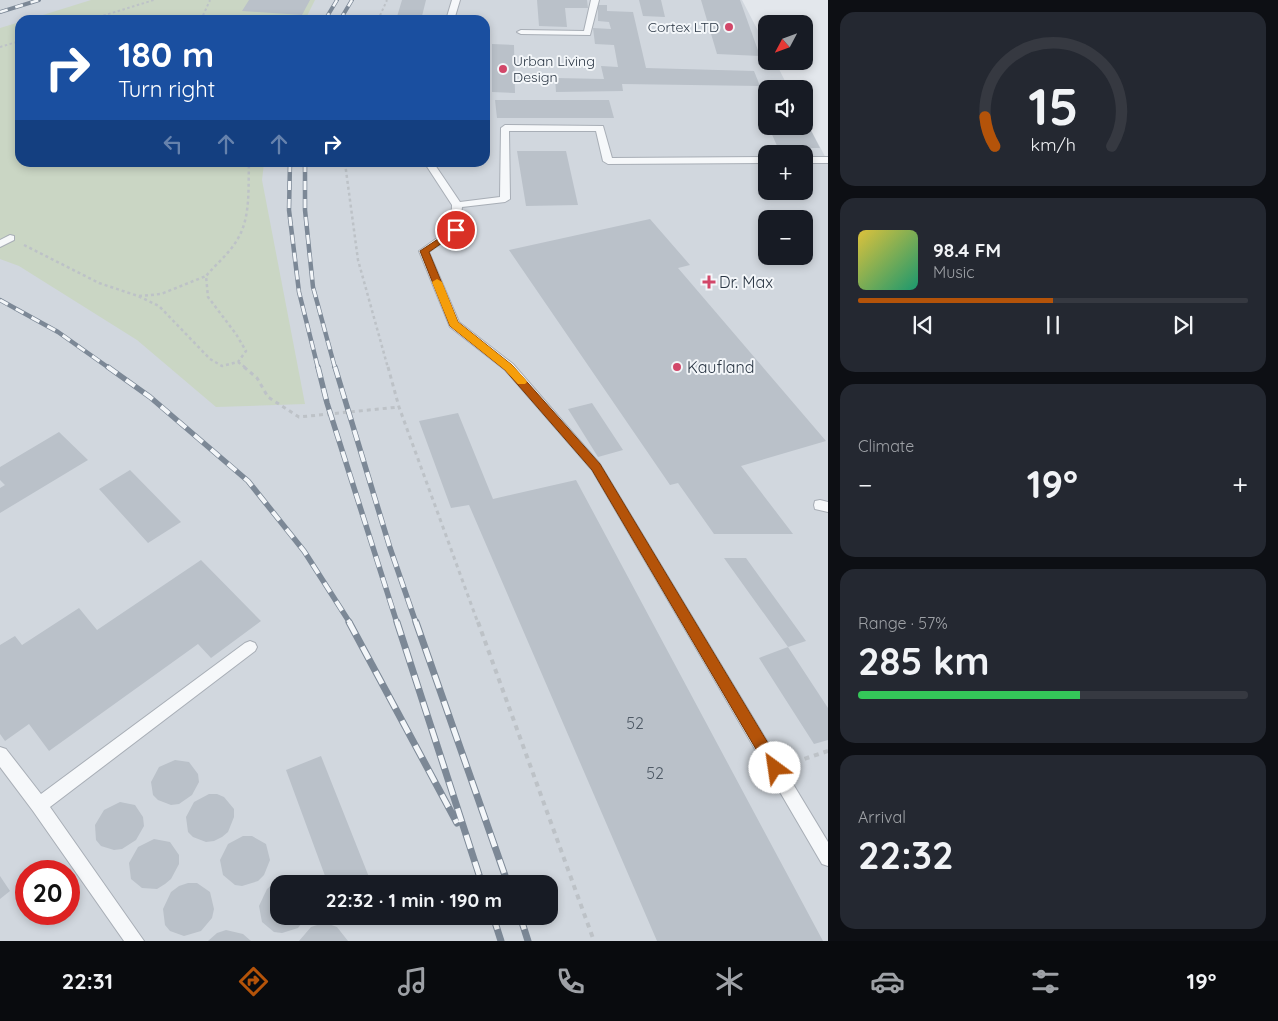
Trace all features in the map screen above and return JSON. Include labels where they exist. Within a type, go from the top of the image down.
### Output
[{"type":"lane","points":[[452,15],[456,0]]},
{"type":"lane","points":[[521,32],[587,33],[595,0]]},
{"type":"lane","points":[[457,205],[505,200],[505,128],[600,128],[608,162],[758,160]]},
{"type":"lane","points":[[813,160],[828,160]]},
{"type":"lane","points":[[431,167],[457,205],[456,230],[424,251],[454,324],[509,367],[596,467],[828,858]]},
{"type":"lane","points":[[0,244],[10,238]]},
{"type":"lane","points":[[39,805],[250,647]]},
{"type":"lane","points":[[0,754],[39,805],[135,941]]},
{"type":"path","points":[[105,15],[154,0]]},
{"type":"path","points":[[204,15],[210,0]]},
{"type":"path","points":[[380,15],[387,0]]},
{"type":"path","points":[[0,47],[15,42]]},
{"type":"path","points":[[138,296],[161,294],[206,276],[241,233],[247,200],[249,167]]},
{"type":"path","points":[[346,167],[358,260],[399,407],[594,941]]},
{"type":"path","points":[[10,238],[99,283],[138,296],[159,306],[210,359],[222,366],[238,362],[246,351],[236,334],[208,297],[206,276]]},
{"type":"path","points":[[238,362],[257,378],[268,397],[299,417],[399,407]]},
{"type":"path","points":[[775,768],[828,751]]},
{"type":"shaded area","points":[[0,0],[742,0],[758,31],[758,70],[780,70],[784,80],[758,80],[758,135],[813,134],[828,162],[828,941],[0,941]]},
{"type":"green space","points":[[91,0],[315,0],[308,15],[43,15]]},
{"type":"green space","points":[[15,24],[15,167],[264,167],[262,180],[305,404],[216,407],[137,340],[19,266],[0,259],[0,28]]},
{"type":"building","points":[[249,0],[310,0],[302,15],[242,11]]},
{"type":"building","points":[[402,0],[426,0],[422,15],[398,15]]},
{"type":"building","points":[[537,0],[587,0],[588,8],[565,8],[567,27],[539,26]]},
{"type":"building","points":[[639,0],[661,0],[665,17],[643,16]]},
{"type":"building","name":"Cortex LTD","points":[[701,0],[740,0],[758,50],[758,56],[717,54]]},
{"type":"building","points":[[598,5],[607,5],[607,11],[633,12],[646,68],[754,71],[758,86],[622,84],[623,91],[556,92],[555,78],[604,79],[601,66],[618,67],[614,45],[595,44],[593,28],[611,29],[609,22],[598,21]]},
{"type":"building","name":"Urban Living Design","points":[[492,44],[514,45],[515,93],[492,92]]},
{"type":"building","points":[[495,100],[609,100],[614,118],[497,118]]},
{"type":"building","points":[[813,134],[820,148],[813,148],[813,145],[777,145],[772,135]]},
{"type":"building","points":[[517,151],[566,151],[578,205],[526,206]]},
{"type":"building","name":"Kaufland","points":[[650,219],[690,265],[678,268],[826,441],[741,466],[793,534],[714,534],[678,483],[670,485],[509,250]]},
{"type":"building","points":[[592,403],[623,450],[598,457],[568,409]]},
{"type":"building","points":[[458,413],[493,499],[576,480],[823,941],[657,941],[469,505],[451,508],[419,421]]},
{"type":"building","points":[[59,432],[88,460],[0,513],[0,488],[5,485],[0,480],[0,467]]},
{"type":"building","points":[[130,470],[181,522],[148,543],[99,489]]},
{"type":"building","points":[[724,558],[746,558],[806,641],[788,647]]},
{"type":"building","points":[[201,560],[261,621],[211,658],[198,644],[49,751],[29,724],[5,741],[0,734],[0,645],[15,636],[22,645],[79,608],[97,630]]},
{"type":"building","points":[[788,647],[828,708],[828,740],[814,744],[759,658]]},
{"type":"building","points":[[321,756],[368,875],[325,875],[286,770]]},
{"type":"building","points":[[175,760],[189,762],[198,774],[199,782],[192,795],[179,804],[171,805],[158,800],[153,795],[151,782],[159,767]]},
{"type":"building","points":[[209,794],[217,794],[224,797],[234,809],[234,817],[228,832],[214,841],[206,842],[193,837],[188,832],[186,817],[194,802]]},
{"type":"building","points":[[120,802],[135,805],[143,817],[144,826],[136,840],[122,849],[114,850],[101,846],[96,840],[95,825],[104,810]]},
{"type":"building","points":[[243,836],[252,836],[266,844],[270,860],[264,875],[258,881],[242,886],[235,885],[223,875],[220,860],[228,844]]},
{"type":"building","points":[[154,839],[170,842],[179,855],[179,864],[171,879],[165,884],[157,889],[142,888],[131,879],[129,863],[138,847]]},
{"type":"building","points":[[0,876],[10,891],[0,899]]},
{"type":"building","points":[[197,883],[210,892],[214,909],[212,918],[201,931],[184,936],[170,931],[165,925],[163,909],[171,892],[179,886]]},
{"type":"building","points":[[270,886],[270,925],[300,925],[298,928],[282,933],[274,932],[262,922],[259,906]]},
{"type":"building","points":[[332,925],[337,927],[348,941],[299,941],[311,927]]},
{"type":"building","points":[[226,930],[243,934],[251,941],[208,941],[217,933]]},
{"type":"railway","points":[[0,12],[39,0]]},
{"type":"railway","points":[[328,15],[337,0]]},
{"type":"railway","points":[[343,15],[352,0]]},
{"type":"railway","points":[[290,167],[289,210],[299,292],[318,368]]},
{"type":"railway","points":[[305,167],[305,210],[313,287],[335,368]]},
{"type":"railway","points":[[0,300],[58,332],[109,368]]},
{"type":"railway","points":[[108,367],[150,397],[248,481],[304,551],[350,623]]},
{"type":"railway","points":[[318,367],[327,403],[397,623]]},
{"type":"railway","points":[[335,367],[390,548],[416,623]]},
{"type":"railway","points":[[349,622],[457,823]]},
{"type":"railway","points":[[397,622],[479,875]]},
{"type":"railway","points":[[416,622],[505,875]]},
{"type":"railway","points":[[496,925],[501,941]]},
{"type":"railway","points":[[523,925],[528,941]]},
{"type":"slow traffic","points":[[437,282],[454,324],[509,367],[521,382]]},
{"type":"place","name":"Cortex LTD","points":[[729,27]]},
{"type":"place","name":"Urban Living Design","points":[[503,69]]},
{"type":"place","name":"Dr. Max","points":[[709,282]]},
{"type":"place","name":"Kaufland","points":[[677,367]]},
{"type":"route","points":[[456,230],[424,251],[454,324],[509,367],[596,467],[775,768]]}]
